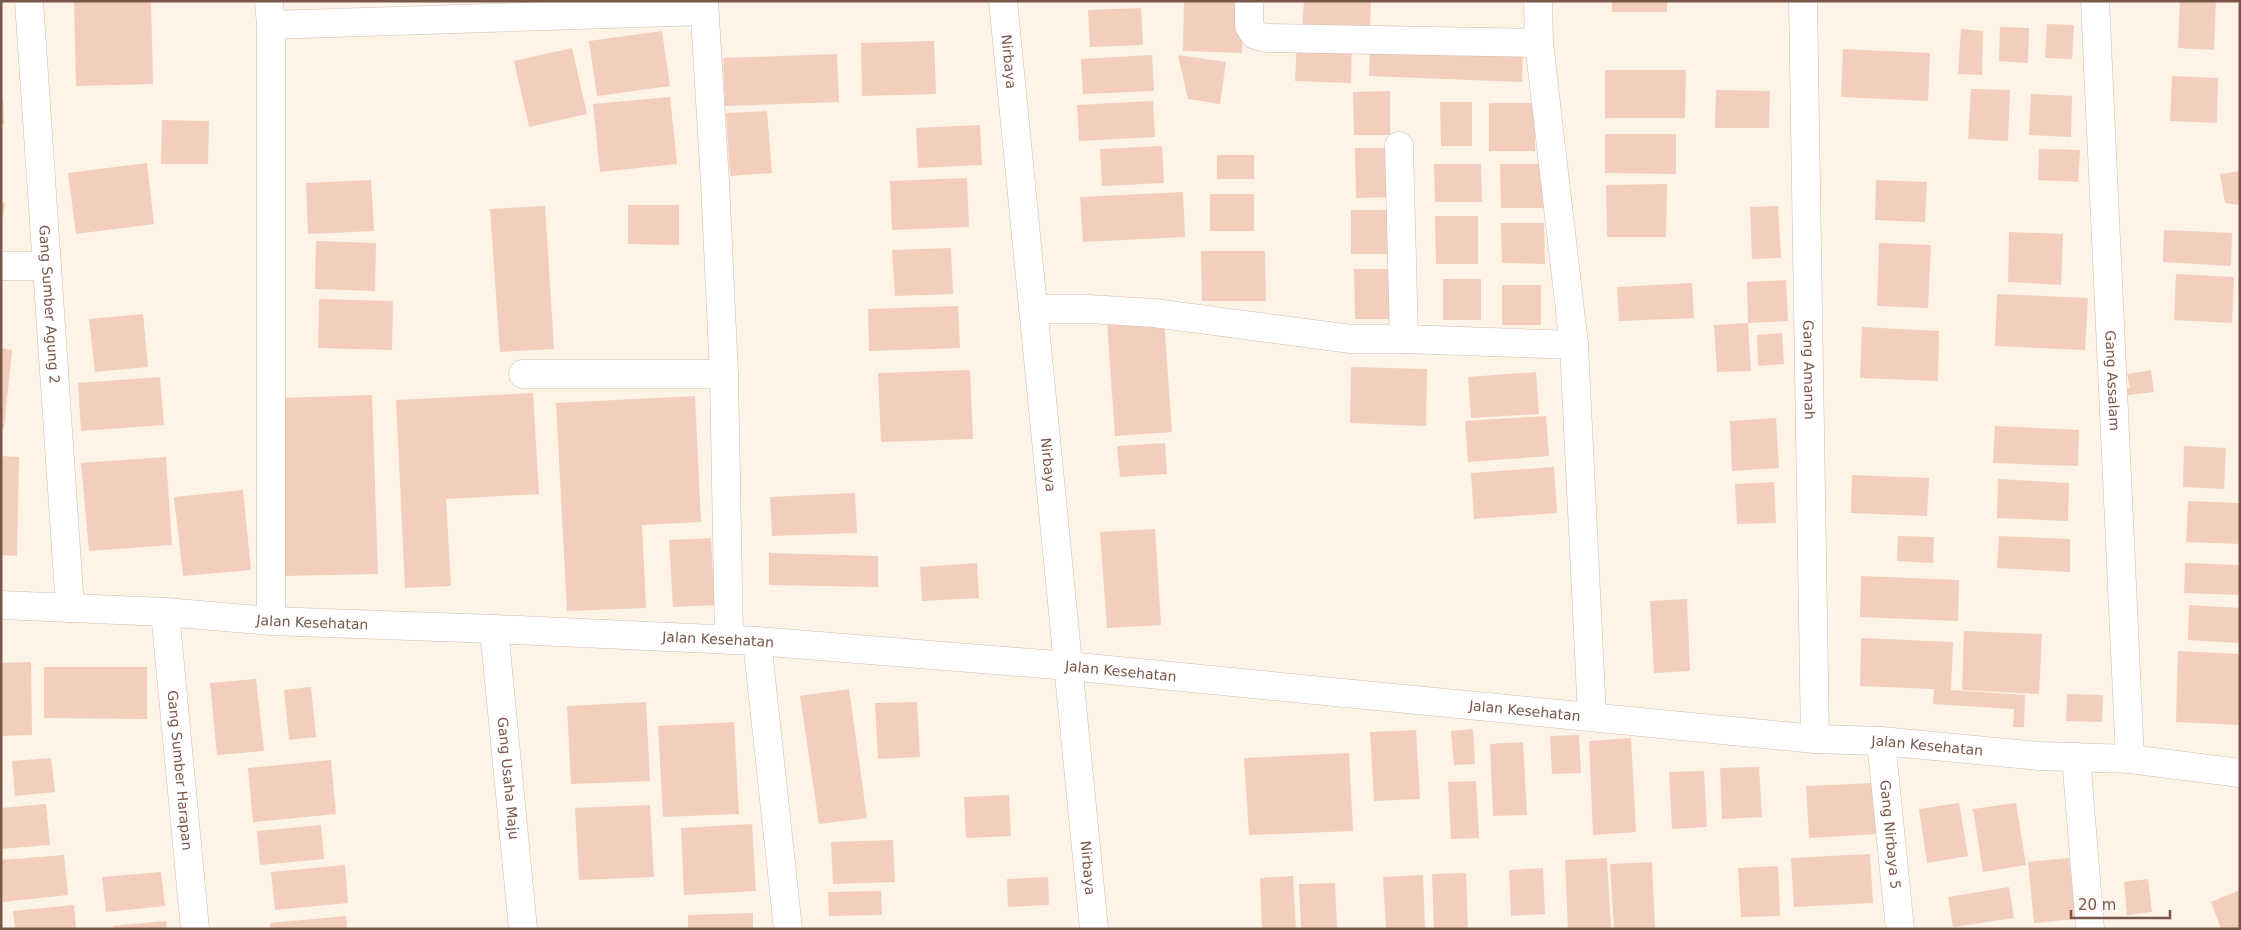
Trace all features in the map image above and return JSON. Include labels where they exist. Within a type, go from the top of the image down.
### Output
[{"type":"street","name":"Gang Sumber Agung 2","points":[[29,1],[70,608]]},
{"type":"street","name":"Nirbaya","points":[[1003,1],[1094,929]]},
{"type":"street","points":[[1248,1],[1249,26],[1255,35],[1266,38],[1539,44]]},
{"type":"street","points":[[1538,1],[1539,44],[1574,345],[1592,716]]},
{"type":"street","name":"Gang Amanah","points":[[1803,1],[1815,739]]},
{"type":"street","name":"Gang Assalam","points":[[2095,1],[2130,759]]},
{"type":"street","points":[[272,621],[270,13],[704,6],[724,374],[729,640]]},
{"type":"street","points":[[1399,146],[1404,339]]},
{"type":"street","points":[[1,266],[47,266]]},
{"type":"street","points":[[1033,309],[1088,309],[1154,313],[1351,339],[1574,345]]},
{"type":"street","points":[[523,374],[724,374]]},
{"type":"street","name":"Jalan Kesehatan","points":[[1,605],[165,612],[272,621],[757,641],[1068,666],[1815,739],[1881,741],[2039,756],[2130,759],[2240,773]]},
{"type":"street","name":"Gang Sumber Harapan","points":[[165,612],[195,929]]},
{"type":"street","name":"Gang Usaha Maju","points":[[494,629],[523,929]]},
{"type":"street","points":[[757,641],[788,929]]},
{"type":"street","name":"Gang Nirbaya 5","points":[[1881,741],[1900,929]]},
{"type":"street","points":[[2076,757],[2090,929]]},
{"type":"building","points":[[74,1],[151,1],[153,84],[76,86]]},
{"type":"building","points":[[1184,1],[1244,1],[1242,53],[1183,51]]},
{"type":"building","points":[[1304,1],[1371,1],[1370,31],[1302,28]]},
{"type":"building","points":[[1612,1],[1667,1],[1667,12],[1612,12]]},
{"type":"building","points":[[2180,1],[2216,1],[2214,50],[2178,48]]},
{"type":"building","points":[[1141,8],[1143,45],[1090,47],[1088,10]]},
{"type":"building","points":[[2047,24],[2074,25],[2072,59],[2045,58]]},
{"type":"building","points":[[2000,27],[2029,28],[2028,63],[1999,61]]},
{"type":"building","points":[[1961,29],[1983,31],[1982,75],[1958,74]]},
{"type":"building","points":[[662,31],[670,86],[597,96],[589,41]]},
{"type":"building","points":[[934,41],[936,94],[862,96],[861,43]]},
{"type":"building","points":[[1297,42],[1352,44],[1351,83],[1295,81]]},
{"type":"building","points":[[1370,47],[1523,53],[1522,82],[1369,76]]},
{"type":"building","points":[[572,48],[587,114],[529,127],[514,61]]},
{"type":"building","points":[[1843,49],[1930,53],[1928,101],[1841,97]]},
{"type":"building","points":[[837,54],[839,102],[725,106],[723,58]]},
{"type":"building","points":[[1152,55],[1154,91],[1083,94],[1081,59]]},
{"type":"building","points":[[1178,55],[1226,62],[1220,104],[1188,99]]},
{"type":"building","points":[[1605,70],[1686,70],[1685,118],[1605,118]]},
{"type":"building","points":[[2172,76],[2218,78],[2217,123],[2170,121]]},
{"type":"building","points":[[1971,89],[2010,90],[2008,141],[1968,139]]},
{"type":"building","points":[[1716,90],[1770,91],[1769,128],[1715,128]]},
{"type":"building","points":[[1390,91],[1390,135],[1354,135],[1353,92]]},
{"type":"building","points":[[2031,94],[2072,96],[2071,137],[2029,135]]},
{"type":"building","points":[[670,97],[677,164],[600,172],[593,104]]},
{"type":"building","points":[[1,100],[3,100],[4,124],[1,124]]},
{"type":"building","points":[[1153,101],[1155,137],[1079,141],[1077,105]]},
{"type":"building","points":[[1440,102],[1472,102],[1472,146],[1441,146]]},
{"type":"building","points":[[1489,103],[1535,103],[1535,151],[1489,151]]},
{"type":"building","points":[[767,111],[772,173],[730,176],[726,113]]},
{"type":"building","points":[[162,120],[209,121],[208,164],[161,164]]},
{"type":"building","points":[[980,125],[982,165],[918,168],[916,128]]},
{"type":"building","points":[[1605,134],[1676,134],[1676,174],[1605,173]]},
{"type":"building","points":[[1162,146],[1164,183],[1102,186],[1100,149]]},
{"type":"building","points":[[1355,148],[1394,148],[1394,197],[1356,198]]},
{"type":"building","points":[[2039,149],[2080,150],[2078,182],[2038,180]]},
{"type":"building","points":[[1217,155],[1254,155],[1254,179],[1217,179]]},
{"type":"building","points":[[147,163],[154,224],[76,234],[68,173]]},
{"type":"building","points":[[1434,164],[1481,164],[1482,202],[1435,202]]},
{"type":"building","points":[[1500,164],[1547,164],[1547,208],[1501,208]]},
{"type":"building","points":[[2240,171],[2240,205],[2225,203],[2220,174]]},
{"type":"building","points":[[967,178],[969,227],[892,230],[890,181]]},
{"type":"building","points":[[371,180],[374,231],[308,234],[306,183]]},
{"type":"building","points":[[1876,180],[1927,182],[1925,222],[1875,220]]},
{"type":"building","points":[[1667,184],[1666,237],[1607,237],[1606,185]]},
{"type":"building","points":[[1183,192],[1185,237],[1083,242],[1080,197]]},
{"type":"building","points":[[1210,194],[1254,194],[1254,231],[1210,231]]},
{"type":"building","points":[[1,202],[5,203],[2,220],[1,220]]},
{"type":"building","points":[[628,205],[679,205],[679,245],[628,244]]},
{"type":"building","points":[[545,206],[554,349],[500,352],[490,209]]},
{"type":"building","points":[[1778,206],[1781,258],[1752,259],[1750,207]]},
{"type":"building","points":[[1351,210],[1395,210],[1395,254],[1351,254]]},
{"type":"building","points":[[1435,216],[1478,216],[1478,264],[1436,264]]},
{"type":"building","points":[[1501,223],[1544,223],[1545,264],[1502,263]]},
{"type":"building","points":[[2164,230],[2232,233],[2231,266],[2163,262]]},
{"type":"building","points":[[2009,232],[2063,234],[2061,285],[2008,282]]},
{"type":"building","points":[[316,241],[376,243],[375,291],[315,289]]},
{"type":"building","points":[[1879,243],[1931,245],[1928,308],[1877,306]]},
{"type":"building","points":[[951,248],[953,294],[895,296],[892,250]]},
{"type":"building","points":[[1201,251],[1265,251],[1266,301],[1202,301]]},
{"type":"building","points":[[1354,269],[1402,269],[1402,319],[1355,319]]},
{"type":"building","points":[[2176,274],[2234,277],[2232,323],[2174,320]]},
{"type":"building","points":[[1443,279],[1481,279],[1481,320],[1443,320]]},
{"type":"building","points":[[1786,280],[1788,321],[1748,323],[1747,282]]},
{"type":"building","points":[[1692,283],[1694,318],[1619,321],[1617,287]]},
{"type":"building","points":[[1502,285],[1541,285],[1541,325],[1502,325]]},
{"type":"building","points":[[1997,294],[2088,298],[2085,350],[1995,346]]},
{"type":"building","points":[[319,299],[393,301],[392,350],[318,348]]},
{"type":"building","points":[[958,306],[960,348],[869,351],[868,309]]},
{"type":"building","points":[[143,314],[148,367],[95,372],[89,319]]},
{"type":"building","points":[[1164,320],[1172,432],[1115,436],[1107,323]]},
{"type":"building","points":[[1748,323],[1751,371],[1717,372],[1714,325]]},
{"type":"building","points":[[1862,327],[1939,331],[1938,381],[1860,378]]},
{"type":"building","points":[[1782,333],[1784,364],[1758,366],[1757,335]]},
{"type":"building","points":[[1,348],[12,350],[4,429],[1,429]]},
{"type":"building","points":[[1351,367],[1427,369],[1426,426],[1350,423]]},
{"type":"building","points":[[970,370],[973,439],[881,442],[878,373]]},
{"type":"building","points":[[2151,370],[2154,392],[2120,396],[2119,390],[2130,388],[2127,374]]},
{"type":"building","points":[[1536,372],[1539,414],[1471,418],[1468,377]]},
{"type":"building","points":[[160,377],[164,425],[81,431],[78,383]]},
{"type":"building","points":[[533,393],[539,494],[446,499],[451,586],[405,588],[396,400]]},
{"type":"building","points":[[372,395],[378,574],[284,576],[279,398]]},
{"type":"building","points":[[695,396],[701,522],[642,525],[646,608],[567,611],[556,403]]},
{"type":"building","points":[[1546,416],[1549,456],[1468,462],[1465,421]]},
{"type":"building","points":[[1776,418],[1779,468],[1732,471],[1730,421]]},
{"type":"building","points":[[1995,426],[2079,430],[2078,466],[1993,463]]},
{"type":"building","points":[[1165,443],[1167,474],[1120,477],[1117,446]]},
{"type":"building","points":[[2184,446],[2226,448],[2224,489],[2183,487]]},
{"type":"building","points":[[1,456],[19,457],[17,556],[1,555]]},
{"type":"building","points":[[166,457],[172,545],[89,551],[81,463]]},
{"type":"building","points":[[1554,467],[1557,513],[1474,519],[1471,473]]},
{"type":"building","points":[[1852,475],[1929,478],[1927,516],[1851,513]]},
{"type":"building","points":[[1998,479],[2069,483],[2068,521],[1997,518]]},
{"type":"building","points":[[1774,482],[1776,523],[1737,524],[1735,484]]},
{"type":"building","points":[[243,490],[251,570],[183,576],[174,497]]},
{"type":"building","points":[[855,493],[857,533],[772,536],[770,497]]},
{"type":"building","points":[[2188,501],[2240,503],[2240,544],[2186,542]]},
{"type":"building","points":[[1155,529],[1161,625],[1107,628],[1100,532]]},
{"type":"building","points":[[1898,536],[1934,537],[1933,563],[1897,561]]},
{"type":"building","points":[[1999,536],[2070,539],[2070,572],[1997,568]]},
{"type":"building","points":[[711,538],[715,605],[673,607],[669,540]]},
{"type":"building","points":[[769,553],[878,556],[878,587],[769,585]]},
{"type":"building","points":[[977,563],[979,598],[922,601],[920,567]]},
{"type":"building","points":[[2185,563],[2240,565],[2240,595],[2184,593]]},
{"type":"building","points":[[1861,576],[1959,580],[1958,621],[1860,617]]},
{"type":"building","points":[[1687,599],[1690,671],[1654,673],[1650,601]]},
{"type":"building","points":[[2189,605],[2240,608],[2240,643],[2188,640]]},
{"type":"building","points":[[1964,631],[2042,634],[2039,694],[1962,690]]},
{"type":"building","points":[[1861,638],[1953,642],[1951,690],[2025,695],[2024,727],[2013,727],[2014,709],[1933,704],[1934,689],[1860,686]]},
{"type":"building","points":[[2178,651],[2240,654],[2240,725],[2176,722]]},
{"type":"building","points":[[31,662],[32,735],[1,736],[1,663]]},
{"type":"building","points":[[44,667],[147,667],[147,719],[44,718]]},
{"type":"building","points":[[256,679],[264,751],[217,755],[210,683]]},
{"type":"building","points":[[311,687],[316,737],[289,740],[284,690]]},
{"type":"building","points":[[849,689],[867,818],[819,824],[800,696]]},
{"type":"building","points":[[2067,694],[2103,695],[2102,722],[2066,721]]},
{"type":"building","points":[[646,702],[650,781],[571,784],[567,706]]},
{"type":"building","points":[[917,702],[920,757],[878,759],[875,703]]},
{"type":"building","points":[[734,722],[739,814],[663,817],[658,726]]},
{"type":"building","points":[[1473,729],[1475,764],[1454,765],[1451,731]]},
{"type":"building","points":[[1416,730],[1420,799],[1374,801],[1370,732]]},
{"type":"building","points":[[1579,735],[1581,773],[1552,774],[1550,736]]},
{"type":"building","points":[[1631,738],[1636,832],[1593,835],[1589,741]]},
{"type":"building","points":[[1523,742],[1527,815],[1493,816],[1490,744]]},
{"type":"building","points":[[1349,753],[1353,831],[1249,835],[1244,758]]},
{"type":"building","points":[[51,758],[55,792],[15,796],[12,761]]},
{"type":"building","points":[[331,760],[336,814],[253,822],[248,768]]},
{"type":"building","points":[[1759,767],[1762,817],[1722,819],[1720,768]]},
{"type":"building","points":[[1704,771],[1707,827],[1672,829],[1669,772]]},
{"type":"building","points":[[1476,781],[1479,838],[1451,839],[1448,782]]},
{"type":"building","points":[[1875,783],[1878,834],[1809,838],[1806,786]]},
{"type":"building","points":[[1009,795],[1011,836],[966,838],[964,797]]},
{"type":"building","points":[[1959,803],[1968,856],[1927,863],[1919,809]]},
{"type":"building","points":[[2016,803],[2026,865],[1983,872],[1973,809]]},
{"type":"building","points":[[46,804],[50,845],[1,849],[1,808]]},
{"type":"building","points":[[650,805],[654,877],[579,880],[575,808]]},
{"type":"building","points":[[752,824],[756,891],[684,895],[681,828]]},
{"type":"building","points":[[321,825],[324,859],[260,865],[257,831]]},
{"type":"building","points":[[893,840],[895,882],[833,884],[831,842]]},
{"type":"building","points":[[1870,854],[1873,903],[1794,907],[1791,858]]},
{"type":"building","points":[[64,855],[68,895],[3,902],[1,860]]},
{"type":"building","points":[[1607,858],[1611,929],[1568,929],[1565,860]]},
{"type":"building","points":[[2069,858],[2076,919],[2034,923],[2028,862]]},
{"type":"building","points":[[1652,862],[1655,929],[1614,929],[1610,864]]},
{"type":"building","points":[[345,865],[348,903],[275,910],[271,872]]},
{"type":"building","points":[[1778,866],[1780,916],[1741,917],[1738,868]]},
{"type":"building","points":[[1543,868],[1545,914],[1511,916],[1509,870]]},
{"type":"building","points":[[161,872],[165,906],[106,912],[102,877]]},
{"type":"building","points":[[1466,873],[1468,929],[1434,929],[1432,874]]},
{"type":"building","points":[[1423,875],[1425,929],[1386,929],[1383,877]]},
{"type":"building","points":[[1293,876],[1296,929],[1262,929],[1260,878]]},
{"type":"building","points":[[1048,877],[1049,905],[1008,907],[1007,879]]},
{"type":"building","points":[[2148,879],[2152,912],[2127,915],[2124,882]]},
{"type":"building","points":[[1335,883],[1337,929],[1301,929],[1299,884]]},
{"type":"building","points":[[2009,887],[2014,918],[1953,927],[1948,897]]},
{"type":"building","points":[[2240,890],[2240,929],[2221,929],[2211,902]]},
{"type":"building","points":[[881,891],[882,915],[829,916],[828,892]]},
{"type":"building","points":[[74,905],[76,929],[15,929],[13,911]]},
{"type":"building","points":[[753,913],[753,929],[688,929],[688,915]]},
{"type":"building","points":[[346,916],[347,929],[270,929],[270,923]]},
{"type":"building","points":[[166,921],[167,929],[113,929],[113,926]]}]
